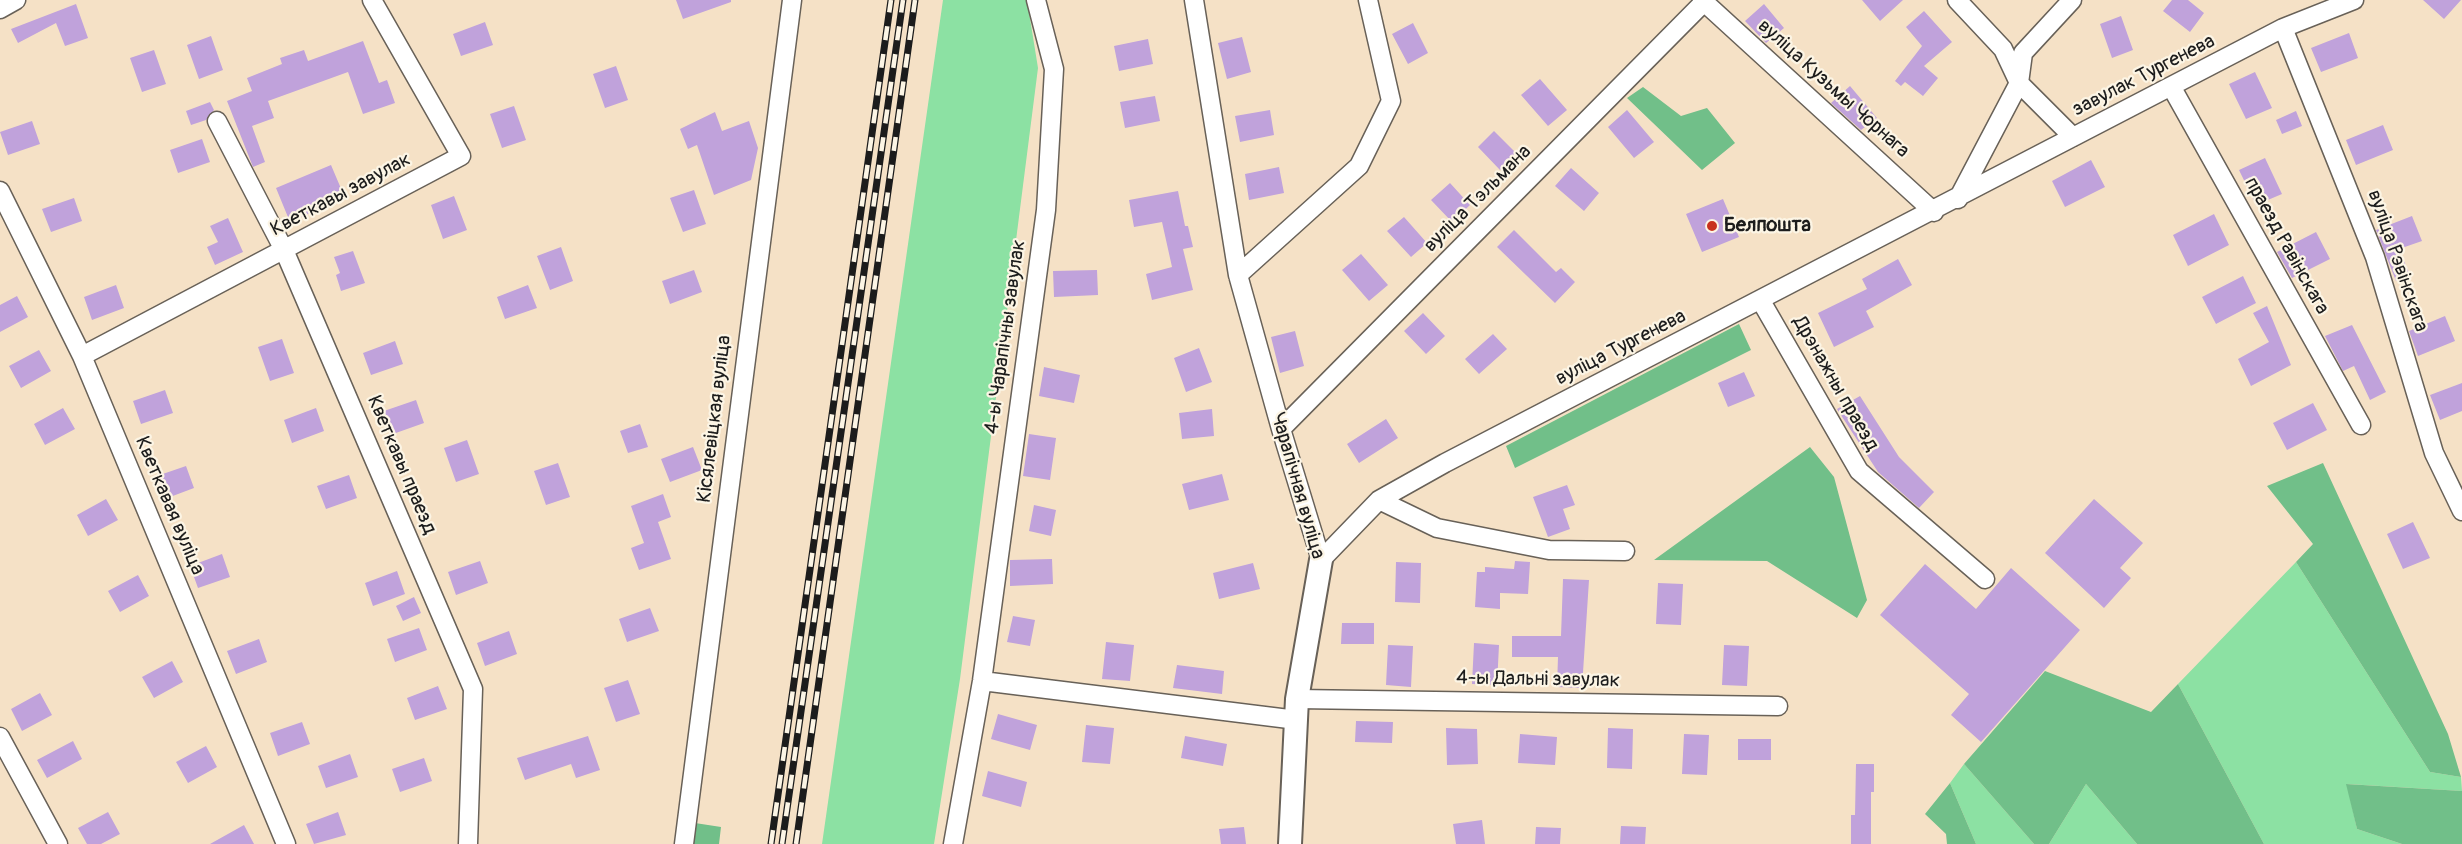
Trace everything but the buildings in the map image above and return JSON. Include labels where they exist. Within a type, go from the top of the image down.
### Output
[{"type":"street","points":[[0,9],[16,0]]},
{"type":"street","name":"Кветкавы завулак","points":[[82,356],[461,156],[372,0]]},
{"type":"street","name":"Кісялевіцкая вуліца","points":[[684,844],[792,0]]},
{"type":"street","name":"4-ы Чарапічны завулак","points":[[953,844],[982,681],[1046,210],[1054,69],[1036,0]]},
{"type":"street","name":"Чарапічная вуліца","points":[[1194,0],[1238,275],[1321,560],[1297,710],[1290,844]]},
{"type":"street","points":[[1238,275],[1359,166],[1391,101],[1368,0]]},
{"type":"street","points":[[1957,0],[2003,50],[2019,83],[2073,137]]},
{"type":"street","points":[[1958,199],[2019,83],[2023,53],[2072,0]]},
{"type":"street","name":"завулак Тургенева","points":[[1958,199],[2283,28],[2354,0]]},
{"type":"street","name":"вуліца Кузьмы Чорнага","points":[[1704,1],[1934,212]]},
{"type":"street","name":"вуліца Тэльмана","points":[[1281,429],[1704,1]]},
{"type":"street","name":"вуліца Рэвінскага","points":[[2283,28],[2375,257],[2434,453],[2456,481],[2462,511]]},
{"type":"street","name":"праезд Равінскага","points":[[2172,88],[2361,425]]},
{"type":"street","name":"Кветкавы праезд","points":[[217,122],[284,250],[473,689],[468,844]]},
{"type":"street","name":"Кветкавая вуліца","points":[[0,191],[82,356],[286,844]]},
{"type":"street","name":"вуліца Тургенева","points":[[1321,560],[1379,500],[1958,199]]},
{"type":"street","name":"Дрэнажны праезд","points":[[1761,301],[1859,471],[1985,579]]},
{"type":"street","points":[[1379,500],[1437,528],[1549,550],[1625,551]]},
{"type":"street","points":[[982,681],[1297,710]]},
{"type":"street","name":"4-ы Дальні завулак","points":[[1297,710],[1778,706]]},
{"type":"street","points":[[0,738],[58,844]]},
{"type":"green space","points":[[943,0],[1027,0],[1038,68],[960,679],[934,844],[822,844]]},
{"type":"green space","points":[[1643,87],[1681,116],[1707,108],[1735,143],[1702,170],[1627,98]]},
{"type":"green space","points":[[1739,324],[1751,350],[1515,468],[1506,446]]},
{"type":"green space","points":[[1810,447],[1834,477],[1867,600],[1857,618],[1767,561],[1654,560]]},
{"type":"green space","points":[[2323,463],[2448,734],[2461,777],[2430,772],[2296,562],[2313,544],[2267,486]]},
{"type":"green space","points":[[2296,562],[2430,772],[2461,777],[2462,791],[2347,784],[2357,829],[2402,844],[2264,844],[2178,684]]},
{"type":"green space","points":[[2045,671],[2151,712],[2178,684],[2264,844],[2137,844],[2086,784],[2049,844],[2034,844],[1964,764]]},
{"type":"green space","points":[[1964,764],[2034,844],[1976,844],[1950,783]]},
{"type":"green space","points":[[1950,783],[1976,844],[1947,844],[1946,834],[1925,814]]},
{"type":"green space","points":[[2086,784],[2137,844],[2049,844]]},
{"type":"green space","points":[[2346,784],[2462,791],[2462,844],[2402,844],[2357,829]]},
{"type":"green space","points":[[695,823],[721,827],[719,844],[693,844]]},
{"type":"railway","points":[[771,844],[891,0]]},
{"type":"railway","points":[[782,844],[903,0]]},
{"type":"railway","points":[[796,844],[915,0]]},
{"type":"place","name":"Белпошта","points":[[1712,226]]}]
